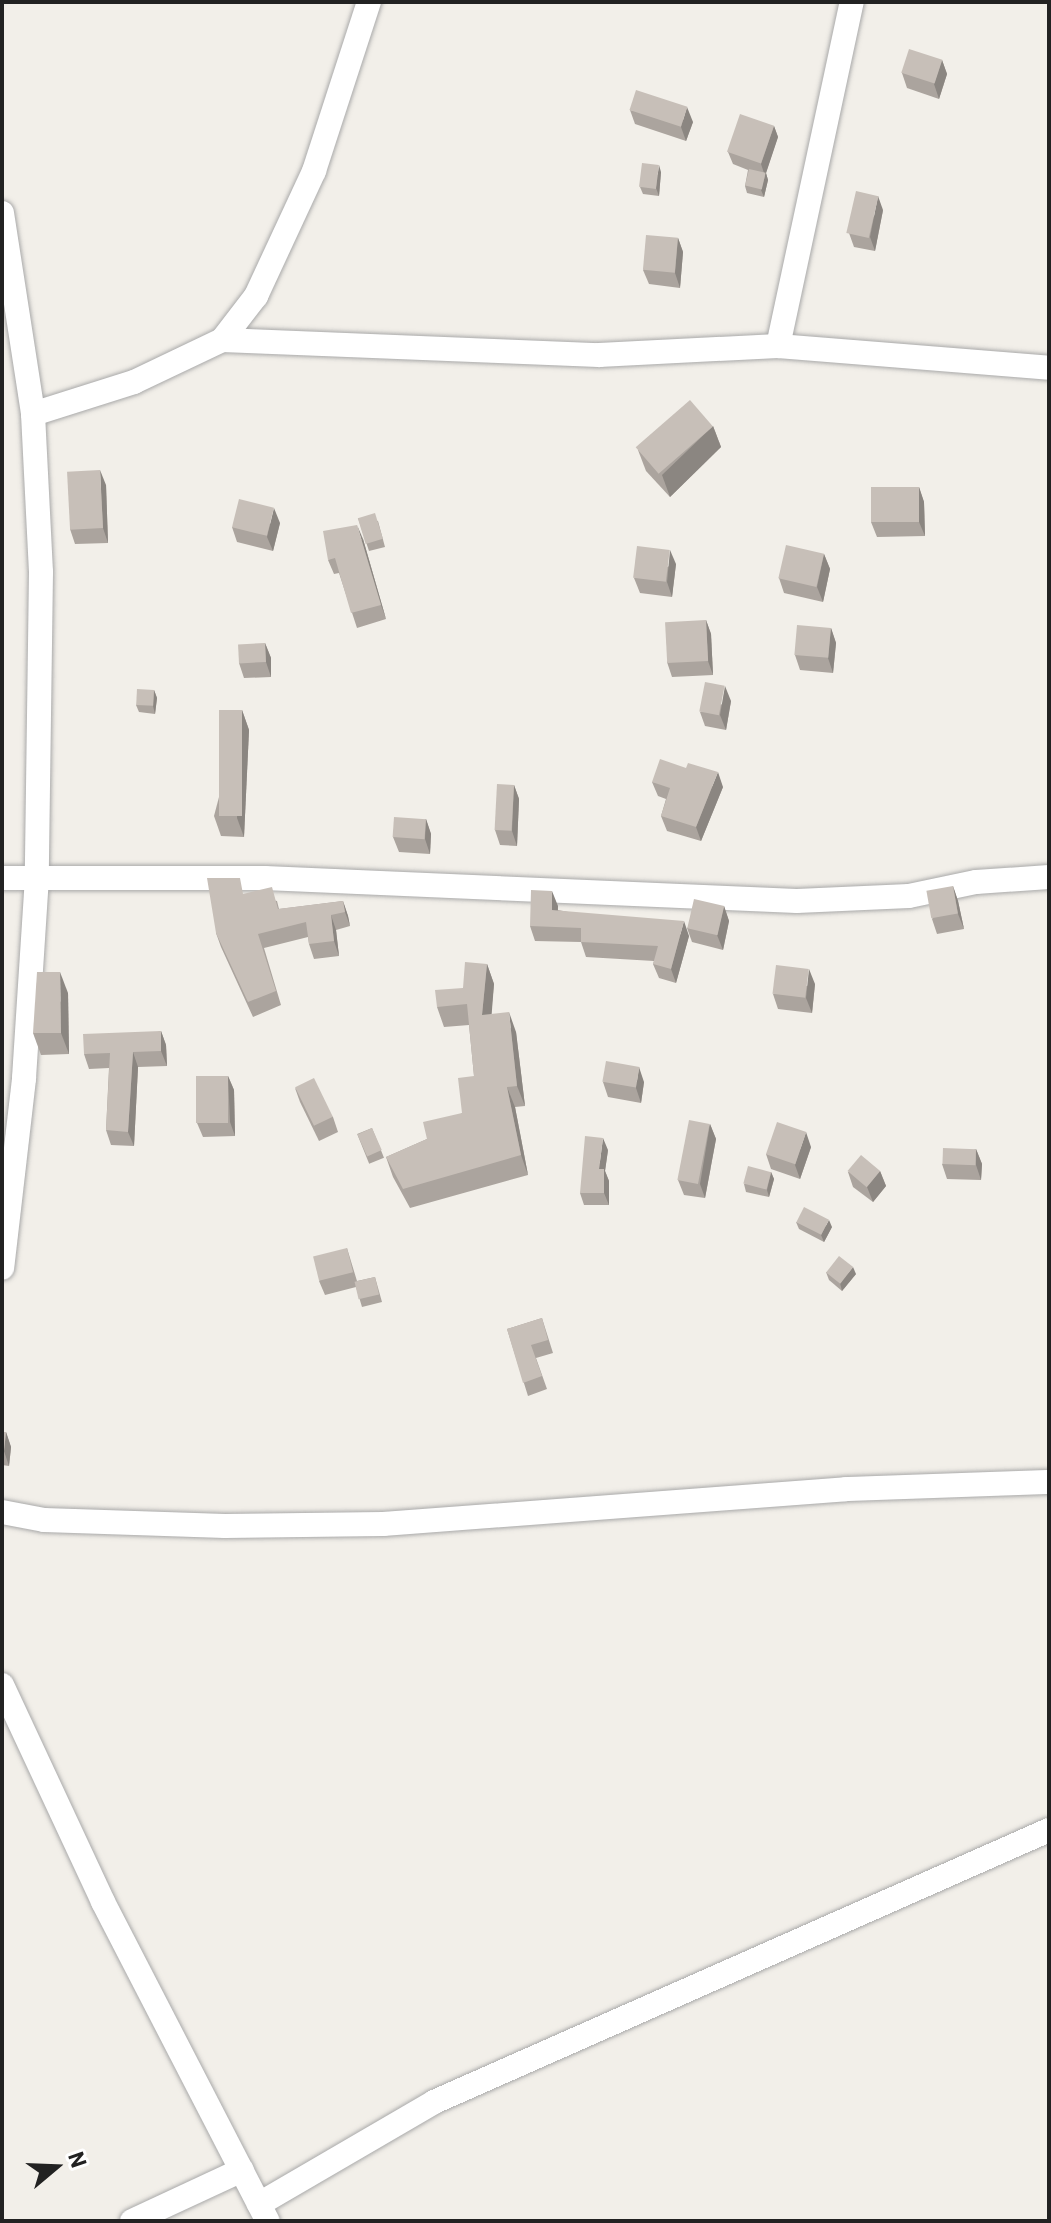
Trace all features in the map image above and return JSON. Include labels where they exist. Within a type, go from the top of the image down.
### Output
[{"type":"street","points":[[33,414],[134,382],[222,340],[256,296],[314,171],[369,2]]},
{"type":"street","points":[[778,346],[852,2]]},
{"type":"street","points":[[2,213],[33,414],[41,572],[37,877],[24,1079],[2,1268]]},
{"type":"street","points":[[222,340],[599,355],[778,346],[1049,368]]},
{"type":"street","points":[[2,878],[265,878],[797,901],[909,896],[976,882],[1049,877]]},
{"type":"street","points":[[2,1512],[44,1520],[209,1525],[383,1524],[846,1489],[1049,1482]]},
{"type":"street","points":[[2,1685],[103,1902],[264,2212],[434,2102],[1049,1830]]},
{"type":"street","points":[[132,2221],[242,2170]]},
{"type":"building","points":[[909,49],[942,60],[935,84],[901,73]]},
{"type":"building","points":[[636,90],[687,107],[681,127],[630,110]]},
{"type":"building","points":[[740,114],[774,126],[761,164],[727,152]]},
{"type":"building","points":[[642,163],[659,165],[656,189],[639,187]]},
{"type":"building","points":[[749,169],[766,173],[762,189],[745,186]]},
{"type":"building","points":[[856,191],[878,196],[869,238],[846,233]]},
{"type":"building","points":[[646,235],[678,238],[675,273],[643,270]]},
{"type":"building","points":[[690,400],[713,426],[659,474],[636,447]]},
{"type":"building","points":[[100,470],[103,528],[70,530],[67,472]]},
{"type":"building","points":[[871,487],[919,487],[919,522],[871,522]]},
{"type":"building","points":[[239,499],[274,508],[267,536],[232,527]]},
{"type":"building","points":[[375,513],[383,539],[366,544],[358,518]]},
{"type":"building","points":[[357,525],[381,605],[351,613],[335,558],[328,560],[323,531]]},
{"type":"building","points":[[786,545],[824,554],[816,587],[778,578]]},
{"type":"building","points":[[637,546],[670,550],[666,582],[633,578]]},
{"type":"building","points":[[706,620],[708,661],[667,663],[665,622]]},
{"type":"building","points":[[797,625],[831,628],[828,658],[794,655]]},
{"type":"building","points":[[265,643],[266,662],[239,663],[238,644]]},
{"type":"building","points":[[705,682],[725,686],[719,715],[699,711]]},
{"type":"building","points":[[137,689],[154,690],[153,706],[136,705]]},
{"type":"building","points":[[219,710],[242,710],[242,816],[219,816]]},
{"type":"building","points":[[660,759],[686,768],[688,763],[718,772],[696,827],[661,816],[670,788],[652,782]]},
{"type":"building","points":[[497,784],[514,785],[512,831],[495,830]]},
{"type":"building","points":[[394,817],[426,819],[425,839],[393,837]]},
{"type":"building","points":[[207,878],[240,878],[243,894],[272,887],[278,909],[343,901],[345,912],[331,915],[334,941],[309,944],[306,922],[258,934],[276,991],[248,1002],[216,933]]},
{"type":"building","points":[[953,886],[958,914],[931,918],[926,891]]},
{"type":"building","points":[[531,890],[552,891],[552,910],[684,921],[671,969],[653,964],[658,946],[581,942],[581,928],[530,926]]},
{"type":"building","points":[[694,899],[724,906],[717,935],[687,928]]},
{"type":"building","points":[[465,962],[487,964],[482,1015],[509,1012],[517,1086],[507,1087],[521,1155],[403,1189],[386,1157],[427,1139],[423,1122],[462,1113],[458,1078],[474,1076],[467,1004],[437,1007],[435,990],[463,988]]},
{"type":"building","points":[[776,965],[809,969],[805,998],[772,994]]},
{"type":"building","points":[[37,972],[60,972],[61,1033],[33,1033]]},
{"type":"building","points":[[161,1031],[161,1051],[133,1052],[128,1132],[106,1130],[110,1053],[84,1054],[83,1034]]},
{"type":"building","points":[[606,1061],[639,1067],[636,1088],[602,1082]]},
{"type":"building","points":[[196,1076],[228,1076],[228,1123],[196,1123]]},
{"type":"building","points":[[314,1078],[333,1117],[314,1126],[295,1087]]},
{"type":"building","points":[[689,1120],[710,1124],[698,1184],[677,1180]]},
{"type":"building","points":[[777,1122],[806,1132],[795,1164],[766,1154]]},
{"type":"building","points":[[372,1128],[382,1150],[367,1156],[357,1135]]},
{"type":"building","points":[[585,1136],[603,1138],[599,1169],[604,1169],[604,1193],[580,1193]]},
{"type":"building","points":[[943,1148],[976,1149],[975,1165],[942,1164]]},
{"type":"building","points":[[861,1155],[880,1171],[867,1187],[848,1171]]},
{"type":"building","points":[[748,1166],[771,1172],[767,1190],[743,1183]]},
{"type":"building","points":[[804,1207],[829,1220],[821,1235],[796,1222]]},
{"type":"building","points":[[347,1248],[353,1272],[319,1281],[313,1256]]},
{"type":"building","points":[[839,1256],[853,1267],[840,1284],[826,1273]]},
{"type":"building","points":[[375,1277],[379,1295],[359,1299],[355,1282]]},
{"type":"building","points":[[542,1318],[548,1340],[531,1345],[542,1376],[523,1383],[507,1329]]},
{"type":"building","points":[[2,1432],[6,1432],[4,1451],[2,1451]]}]
